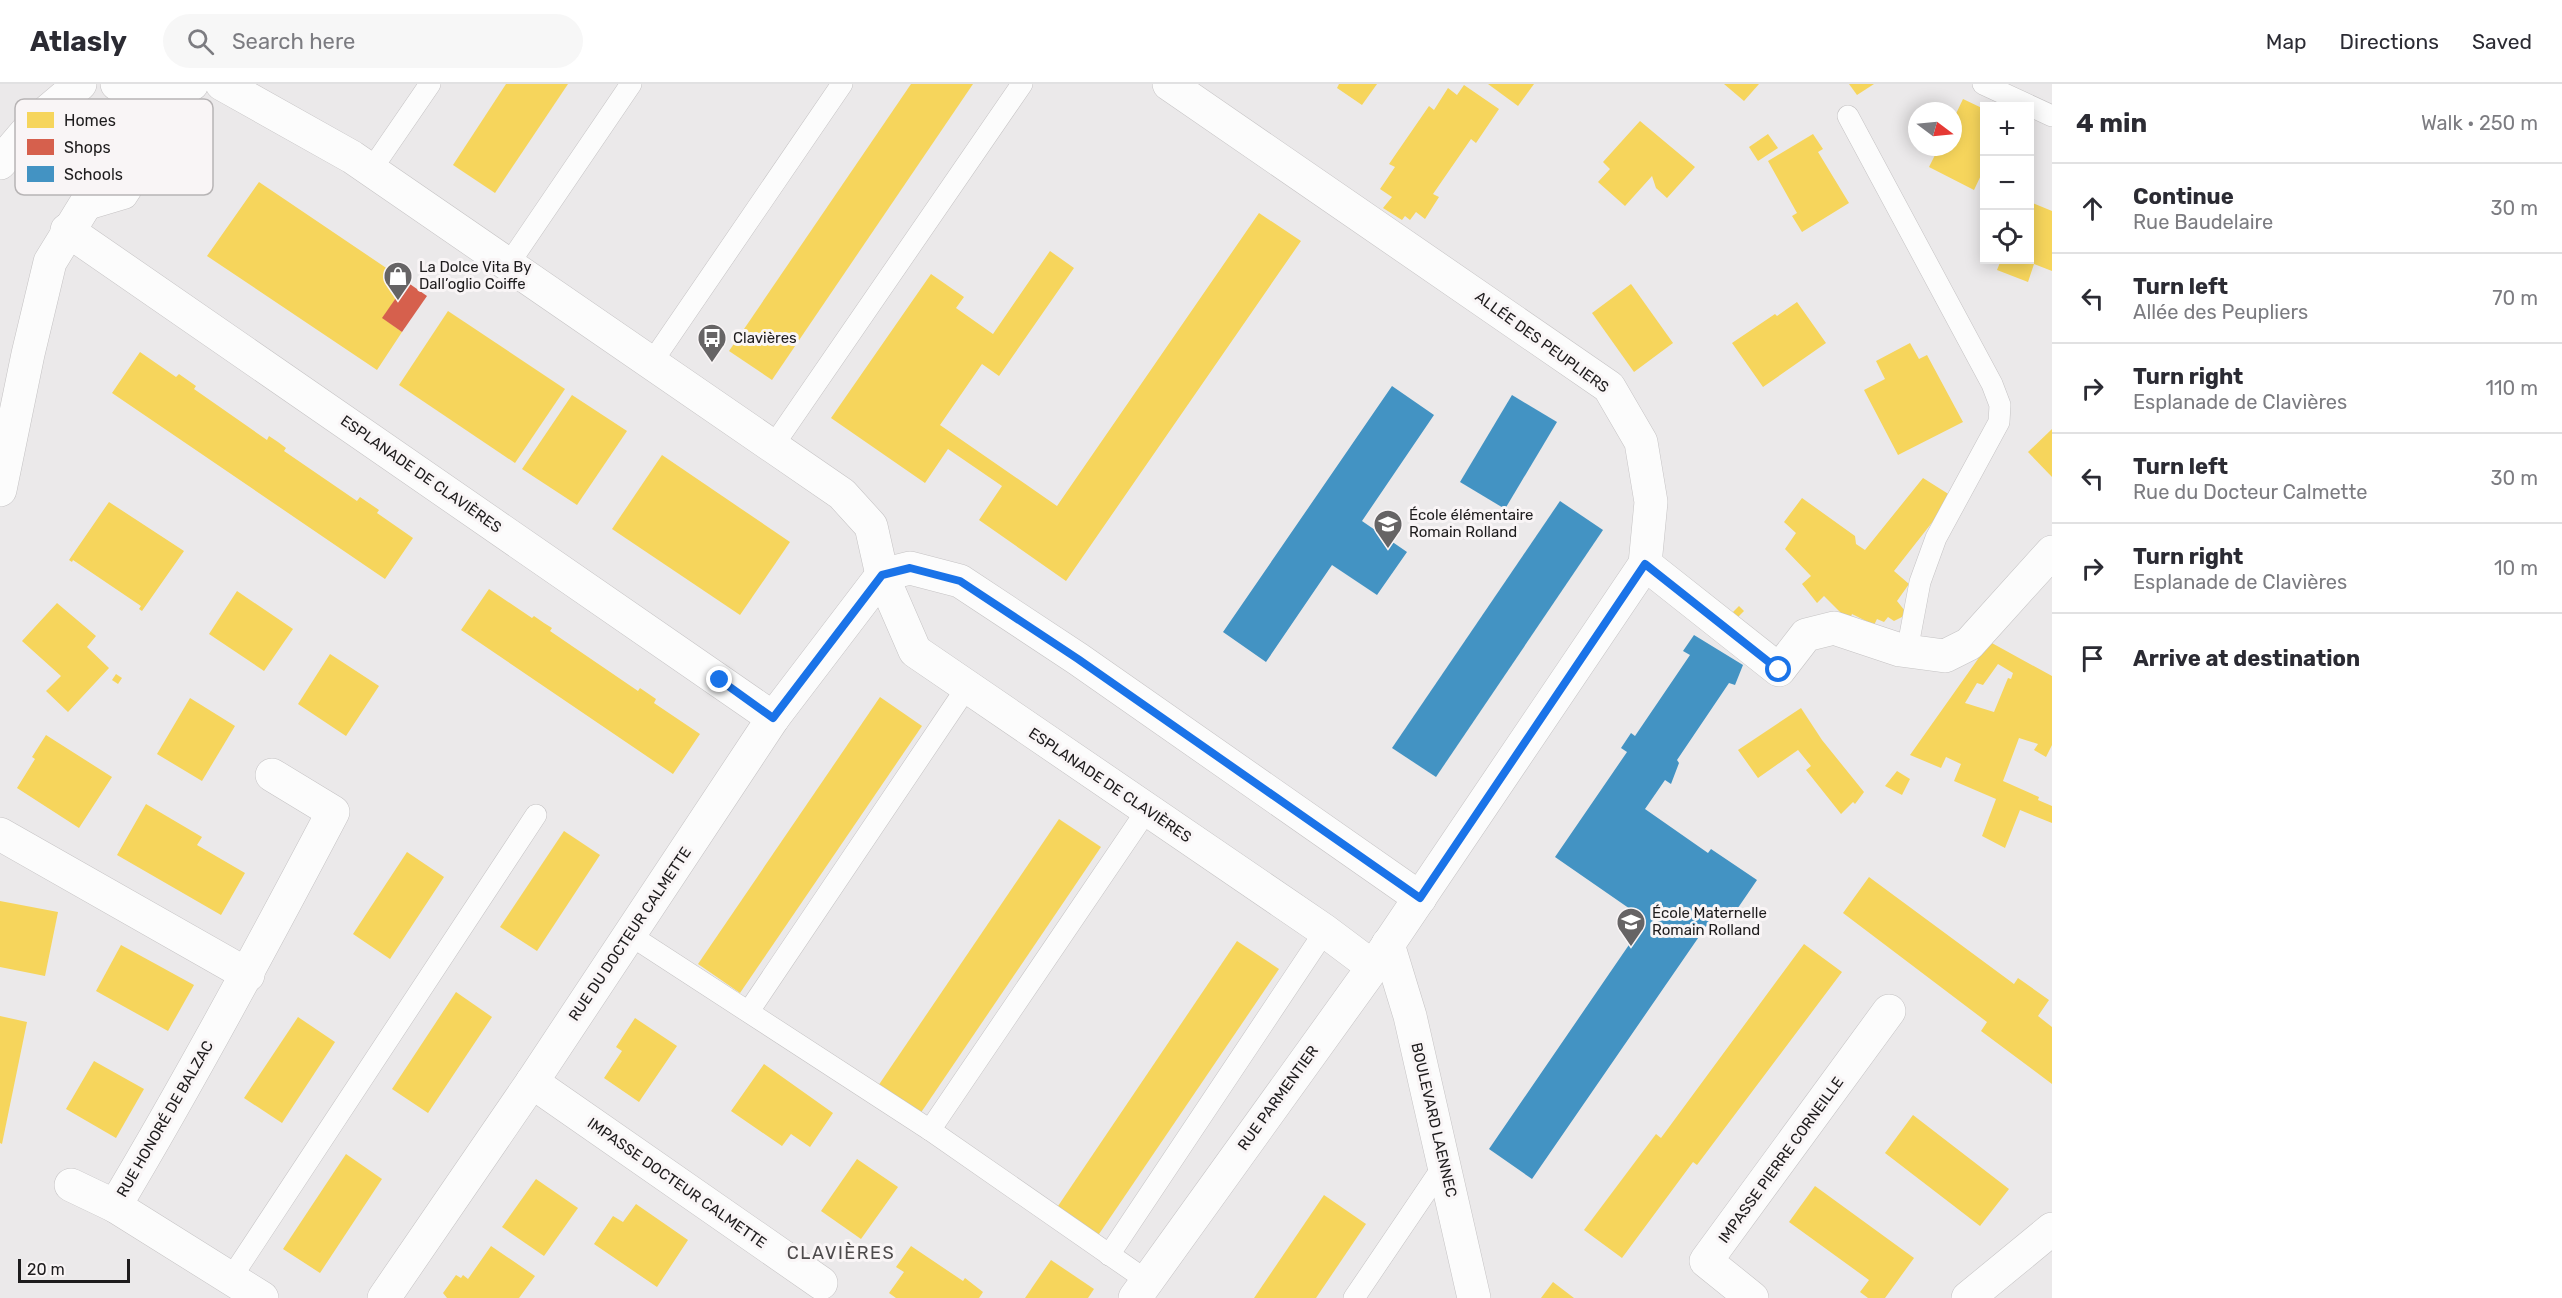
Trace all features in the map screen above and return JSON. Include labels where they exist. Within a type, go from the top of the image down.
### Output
[{"type":"street","points":[[62,99],[80,84]]},
{"type":"street","name":"ESPLANADE DE CLAVIÈRES","points":[[222,84],[352,157],[842,494],[871,526],[882,575],[915,651],[1325,932],[1381,956]]},
{"type":"street","name":"ALLÉE DES PEUPLIERS","points":[[1169,84],[1609,387],[1641,442],[1650,502],[1645,564],[1420,898]]},
{"type":"street","points":[[129,88],[183,88]]},
{"type":"street","points":[[0,163],[15,145]]},
{"type":"street","points":[[0,490],[50,262],[90,195]]},
{"type":"street","name":"ESPLANADE DE CLAVIÈRES","points":[[73,221],[773,718]]},
{"type":"street","points":[[1645,564],[1779,670],[1806,635],[1834,628],[1907,651],[1945,656],[1969,644],[2052,552]]},
{"type":"street","points":[[882,575],[910,568],[960,581],[1078,659],[1420,898]]},
{"type":"street","name":"RUE DU DOCTEUR CALMETTE","points":[[384,1298],[532,1082],[773,718],[882,575]]},
{"type":"street","name":"RUE HONORÉ DE BALZAC","points":[[262,1298],[115,1206],[248,975],[333,812],[272,775]]},
{"type":"street","points":[[0,834],[248,975]]},
{"type":"street","name":"RUE PARMENTIER","points":[[1141,1289],[1381,956],[1420,898]]},
{"type":"street","name":"BOULEVARD LAENNEC","points":[[1381,956],[1410,1016],[1474,1298]]},
{"type":"street","name":"IMPASSE PIERRE CORNEILLE","points":[[1752,1298],[1706,1261],[1889,1011]]},
{"type":"street","name":"IMPASSE DOCTEUR CALMETTE","points":[[532,1082],[821,1283]]},
{"type":"street","points":[[71,1185],[115,1206]]},
{"type":"street","points":[[1968,1298],[2052,1228]]},
{"type":"lane","points":[[371,170],[430,84]]},
{"type":"lane","points":[[508,265],[631,84]]},
{"type":"lane","points":[[651,362],[842,84]]},
{"type":"lane","points":[[773,446],[1022,84]]},
{"type":"lane","points":[[1983,84],[2052,116]]},
{"type":"lane","points":[[1848,116],[1992,384],[2000,405],[1999,422],[1932,549],[1920,582],[1907,651]]},
{"type":"lane","points":[[73,221],[126,198],[128,195]]},
{"type":"lane","points":[[749,1011],[967,687]]},
{"type":"lane","points":[[930,1130],[1146,810]]},
{"type":"lane","points":[[231,1278],[536,815]]},
{"type":"lane","points":[[1109,1255],[1325,932]]},
{"type":"lane","points":[[630,935],[930,1130],[1109,1255],[1141,1289]]},
{"type":"lane","points":[[1354,1298],[1444,1165]]},
{"type":"building: Homes","points":[[506,84],[568,84],[495,193],[453,165]]},
{"type":"building: Homes","points":[[911,84],[973,84],[772,380],[729,351]]},
{"type":"building: Homes","points":[[1339,84],[1377,84],[1362,105],[1337,88]]},
{"type":"building: Homes","points":[[1488,84],[1534,84],[1518,106]]},
{"type":"building: Homes","points":[[1724,84],[1759,84],[1744,101]]},
{"type":"building: Homes","points":[[1849,84],[1874,84],[1857,95]]},
{"type":"building: Homes","points":[[1464,85],[1499,109],[1476,143],[1471,139],[1433,194],[1439,197],[1425,219],[1416,212],[1410,220],[1405,216],[1402,220],[1383,208],[1392,197],[1380,189],[1395,167],[1389,164],[1429,106],[1434,110],[1448,88],[1457,95]]},
{"type":"building: Homes","points":[[1963,99],[1980,107],[1980,177],[1974,190],[1929,167],[1934,156],[1962,156]]},
{"type":"building: Homes","points":[[1640,121],[1695,167],[1667,198],[1656,188],[1652,176],[1625,206],[1598,182],[1610,169],[1603,162]]},
{"type":"building: Homes","points":[[1768,134],[1778,148],[1758,161],[1749,147]]},
{"type":"building: Homes","points":[[1813,134],[1823,149],[1818,152],[1849,203],[1802,232],[1792,216],[1797,213],[1768,161]]},
{"type":"building: Homes","points":[[259,182],[407,282],[383,318],[402,332],[377,370],[207,256]]},
{"type":"building: Homes","points":[[2034,204],[2052,211],[2052,271],[2034,264]]},
{"type":"building: Homes","points":[[1259,213],[1301,241],[1066,581],[979,520],[1002,486],[948,449],[925,483],[831,418],[931,274],[964,297],[956,308],[993,334],[1050,251],[1074,268],[999,376],[982,364],[940,425],[1057,506]]},
{"type":"building: Homes","points":[[1999,264],[2034,264],[2028,282],[1997,270]]},
{"type":"building: Homes","points":[[1631,284],[1673,343],[1634,372],[1592,313]]},
{"type":"building: Homes","points":[[1797,302],[1826,343],[1763,387],[1732,343]]},
{"type":"building: Homes","points":[[448,311],[565,389],[515,463],[399,385]]},
{"type":"building: Homes","points":[[1910,343],[1919,359],[1927,355],[1963,422],[1898,455],[1864,390],[1885,379],[1876,361]]},
{"type":"building: Homes","points":[[140,352],[176,377],[179,374],[196,386],[194,389],[267,440],[269,436],[278,442],[286,448],[284,451],[357,501],[360,497],[379,510],[377,513],[413,538],[385,579],[112,393]]},
{"type":"building: Homes","points":[[572,395],[627,431],[577,505],[522,469]]},
{"type":"building: Homes","points":[[2052,429],[2052,477],[2028,452]]},
{"type":"building: Homes","points":[[662,455],[790,542],[740,615],[612,529]]},
{"type":"building: Homes","points":[[1923,478],[1950,495],[1945,506],[1894,571],[1909,584],[1897,601],[1905,611],[1902,617],[1894,621],[1888,617],[1884,622],[1877,619],[1874,625],[1852,614],[1850,619],[1845,617],[1824,596],[1817,603],[1802,584],[1811,576],[1785,549],[1796,533],[1784,522],[1802,498],[1855,536],[1856,544],[1865,550]]},
{"type":"building: Homes","points":[[109,502],[184,551],[142,611],[139,609],[141,606],[73,560],[72,562],[69,560]]},
{"type":"building: Homes","points":[[489,589],[532,618],[534,616],[552,628],[550,631],[638,691],[640,688],[656,699],[654,703],[700,734],[673,774],[461,630]]},
{"type":"building: Homes","points":[[237,591],[293,629],[264,671],[209,634]]},
{"type":"building: Homes","points":[[57,603],[96,636],[87,647],[109,668],[68,712],[46,691],[61,676],[22,641]]},
{"type":"building: Homes","points":[[1739,606],[1744,611],[1738,617],[1733,612]]},
{"type":"building: Homes","points":[[1990,642],[2052,676],[2052,745],[2046,757],[2034,750],[2038,744],[2019,738],[2003,781],[2039,797],[2038,800],[2052,806],[2052,823],[2020,810],[2005,848],[1982,836],[1996,799],[1954,781],[1961,764],[1946,757],[1941,768],[1910,755]],"holes":[[[1998,664],[2013,673],[2011,679],[2008,678],[1994,712],[1965,703],[1977,683],[1983,685]]]},
{"type":"building: Homes","points":[[330,654],[379,686],[346,736],[298,704]]},
{"type":"building: Homes","points":[[116,674],[122,678],[118,684],[112,680]]},
{"type":"building: Homes","points":[[880,697],[922,726],[740,993],[698,964]]},
{"type":"building: Homes","points":[[190,698],[235,726],[202,781],[157,754]]},
{"type":"building: Homes","points":[[1801,708],[1822,740],[1864,792],[1855,804],[1853,802],[1841,814],[1806,770],[1811,766],[1798,750],[1758,778],[1738,750]]},
{"type":"building: Homes","points":[[46,735],[112,777],[79,828],[17,788],[35,759],[32,757]]},
{"type":"building: Homes","points":[[1897,771],[1910,779],[1902,795],[1885,786]]},
{"type":"building: Homes","points":[[146,804],[202,837],[197,845],[245,873],[221,915],[117,855]]},
{"type":"building: Homes","points":[[1059,819],[1101,847],[920,1114],[878,1086]]},
{"type":"building: Homes","points":[[564,831],[600,855],[537,951],[500,927]]},
{"type":"building: Homes","points":[[407,852],[444,877],[390,959],[353,934]]},
{"type":"building: Homes","points":[[1869,877],[2014,984],[2018,978],[2049,1000],[2038,1016],[2052,1027],[2052,1084],[1981,1031],[1987,1022],[1843,913]]},
{"type":"building: Homes","points":[[0,901],[58,912],[45,976],[0,967]]},
{"type":"building: Homes","points":[[1237,941],[1279,969],[1097,1237],[1056,1209]]},
{"type":"building: Homes","points":[[1804,944],[1842,972],[1697,1165],[1693,1162],[1622,1258],[1584,1230],[1656,1134],[1661,1138]]},
{"type":"building: Homes","points":[[121,945],[194,985],[168,1031],[96,991]]},
{"type":"building: Homes","points":[[456,992],[492,1017],[428,1113],[392,1089]]},
{"type":"building: Homes","points":[[0,1016],[27,1022],[2,1144],[0,1143]]},
{"type":"building: Homes","points":[[298,1017],[335,1042],[282,1123],[244,1098]]},
{"type":"building: Homes","points":[[635,1018],[677,1046],[639,1102],[604,1078],[622,1051],[616,1047]]},
{"type":"building: Homes","points":[[94,1061],[144,1089],[116,1138],[66,1109]]},
{"type":"building: Homes","points":[[764,1064],[833,1113],[810,1147],[791,1134],[782,1146],[731,1111]]},
{"type":"building: Homes","points":[[1913,1115],[2009,1189],[1980,1226],[1885,1153]]},
{"type":"building: Homes","points":[[346,1154],[382,1179],[320,1273],[283,1249]]},
{"type":"building: Homes","points":[[857,1159],[898,1187],[861,1239],[821,1211]]},
{"type":"building: Homes","points":[[536,1179],[578,1208],[544,1256],[502,1227]]},
{"type":"building: Homes","points":[[1815,1186],[1914,1258],[1885,1298],[1868,1298],[1860,1292],[1869,1280],[1789,1222]]},
{"type":"building: Homes","points":[[1324,1195],[1366,1224],[1316,1298],[1254,1298]]},
{"type":"building: Homes","points":[[636,1204],[688,1240],[657,1287],[594,1244],[613,1216],[623,1222]]},
{"type":"building: Homes","points":[[491,1246],[535,1276],[519,1298],[447,1298],[443,1293],[456,1275],[461,1278],[463,1275],[468,1279]]},
{"type":"building: Homes","points":[[911,1246],[963,1281],[965,1278],[983,1292],[979,1298],[896,1298],[889,1293],[904,1272],[896,1267]]},
{"type":"building: Homes","points":[[1051,1260],[1094,1289],[1088,1298],[1025,1298]]},
{"type":"building: Homes","points":[[1553,1282],[1574,1298],[1541,1298]]},
{"type":"building: Shops","points":[[407,282],[427,296],[402,332],[382,318]]},
{"type":"building: Schools","points":[[1392,386],[1434,415],[1362,521],[1407,552],[1377,595],[1332,565],[1266,662],[1223,632]]},
{"type":"building: Schools","points":[[1512,395],[1557,422],[1505,509],[1460,482]]},
{"type":"building: Schools","points":[[1560,501],[1603,530],[1436,777],[1392,748]]},
{"type":"building: Schools","points":[[1694,635],[1743,665],[1735,685],[1729,683],[1677,760],[1679,763],[1671,784],[1665,780],[1645,809],[1708,853],[1711,849],[1757,880],[1729,921],[1716,912],[1532,1179],[1489,1149],[1646,920],[1555,857],[1627,752],[1621,748],[1631,733],[1635,736],[1690,655],[1683,651]]},
{"type":"place","name":"La Dolce Vita By Dall’oglio Coiffe","points":[[398,302]]},
{"type":"place","name":"Clavières","points":[[712,364]]},
{"type":"place","name":"École élémentaire Romain Rolland","points":[[1388,550]]},
{"type":"place","name":"École Maternelle Romain Rolland","points":[[1631,948]]},
{"type":"district","name":"CLAVIÈRES","points":[[841,1253]]},
{"type":"route","points":[[720,680],[773,718],[882,575],[910,568],[960,581],[1078,659],[1420,898],[1645,564],[1779,670]]}]
